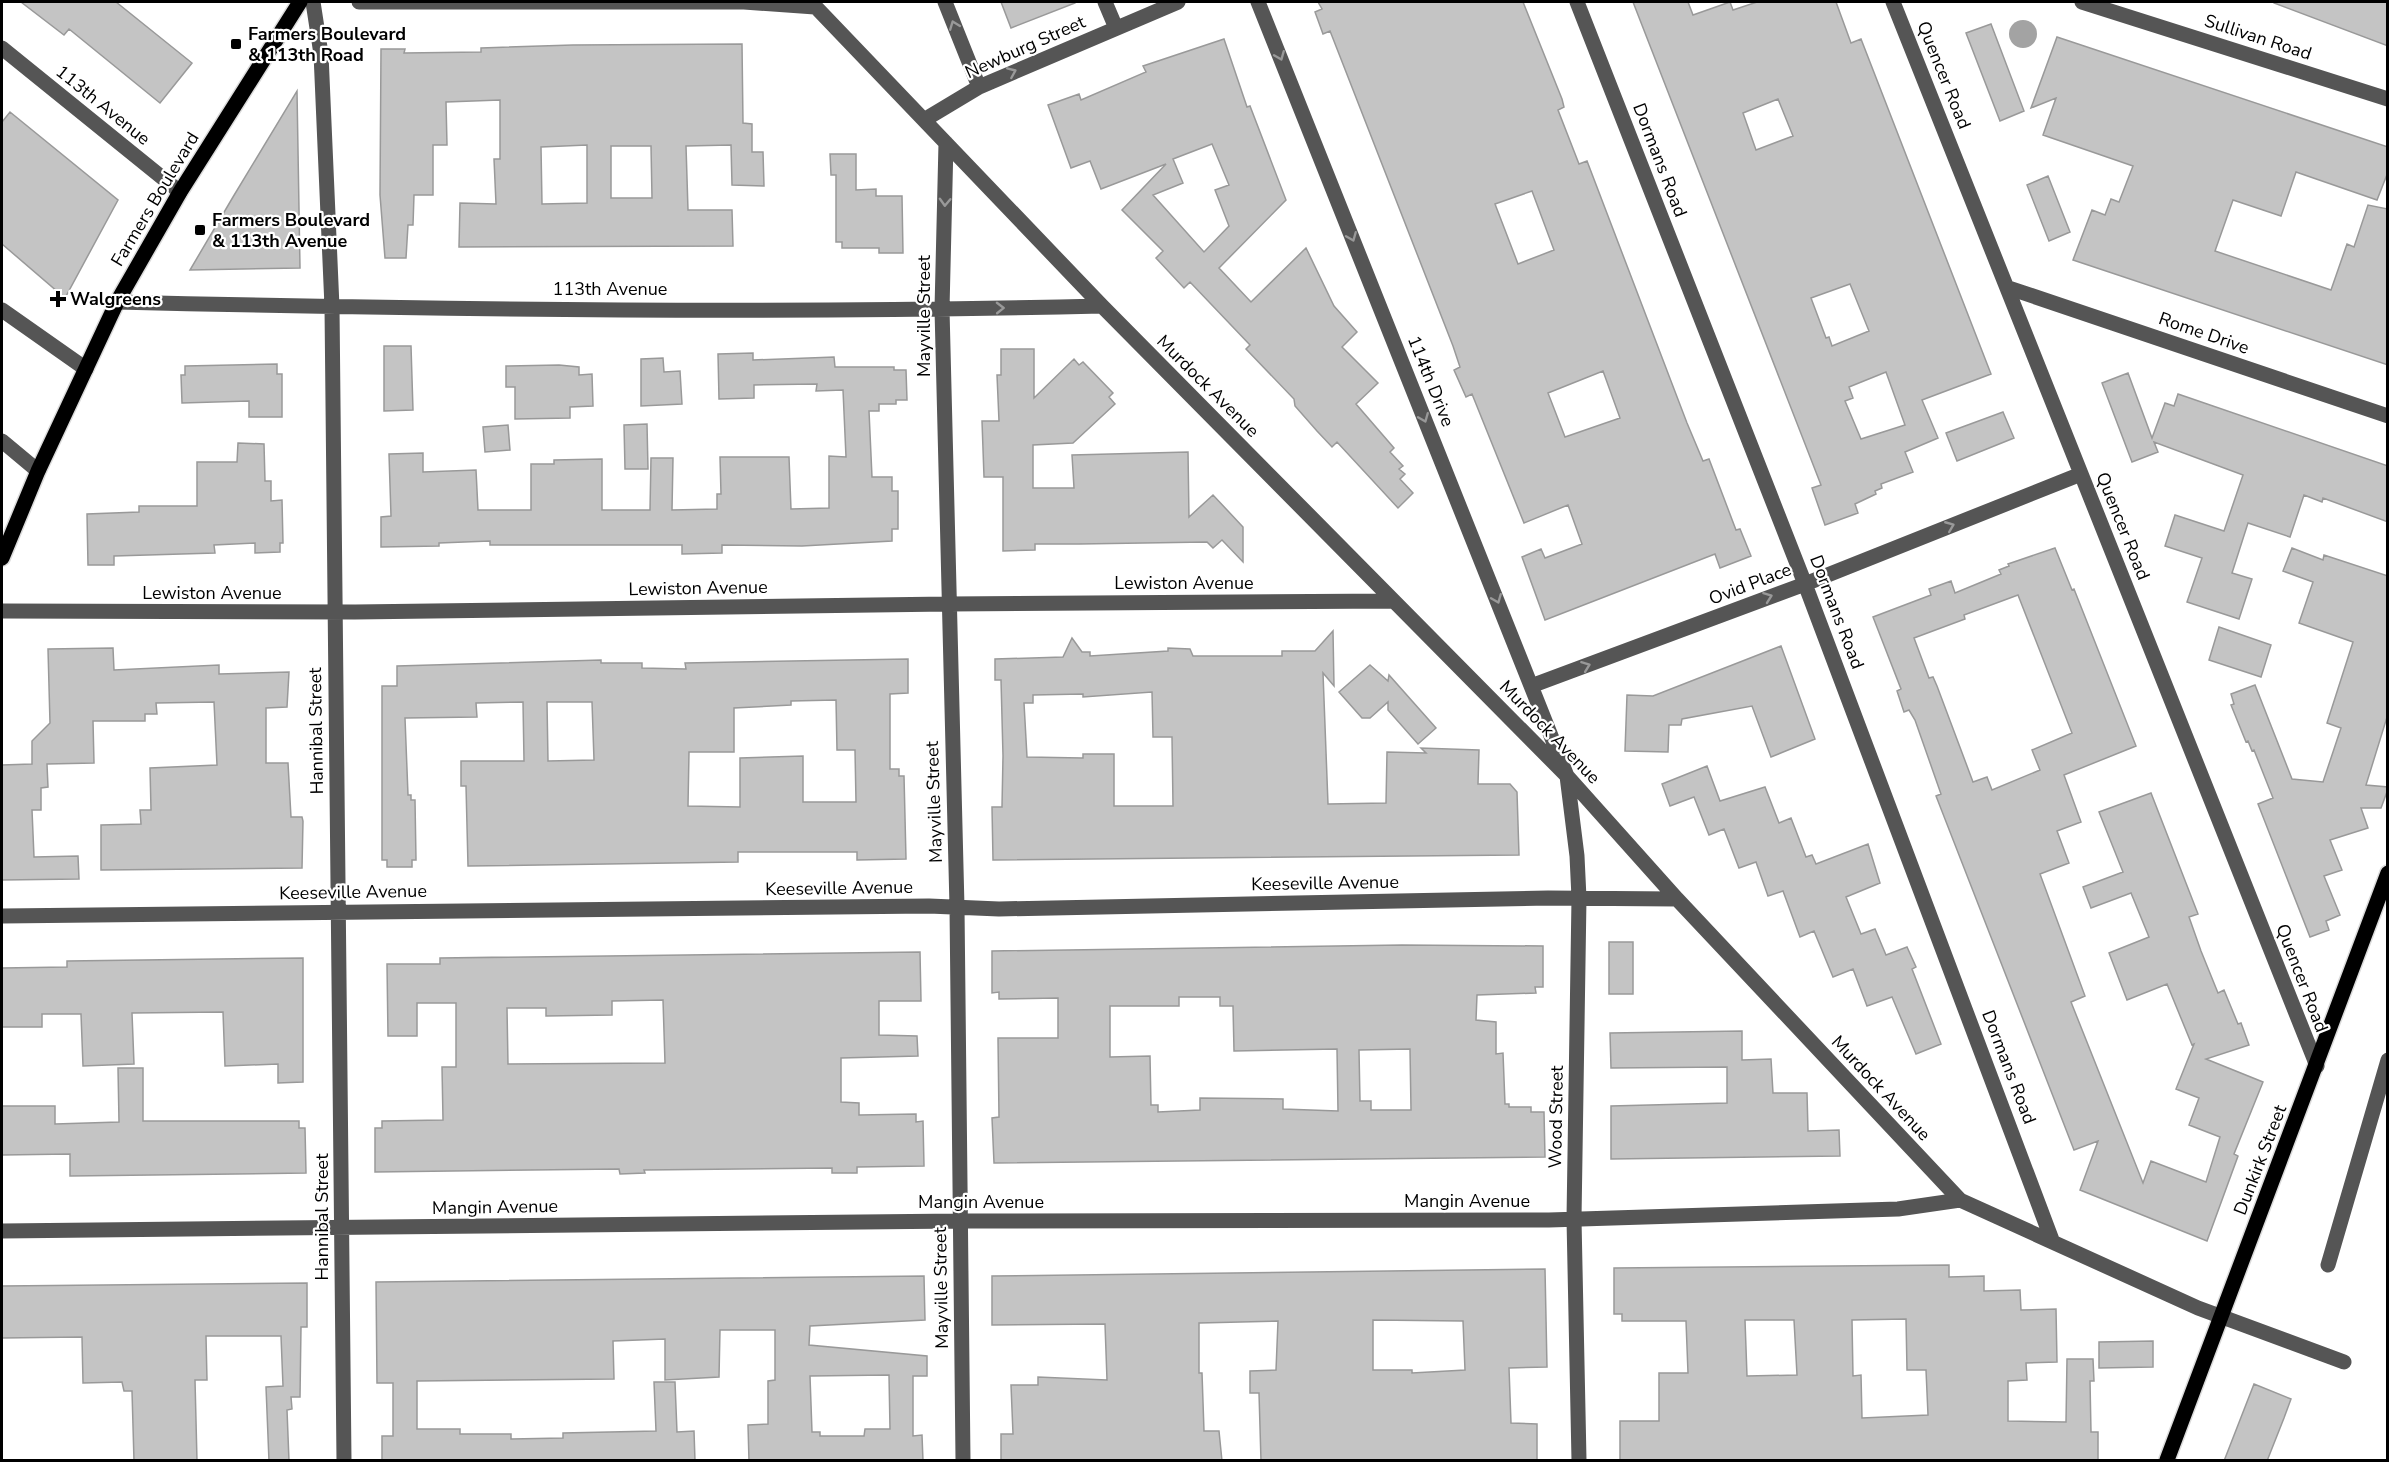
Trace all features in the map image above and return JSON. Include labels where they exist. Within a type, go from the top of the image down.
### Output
[{"type":"main road","name":"Farmers Boulevard","points":[[2,558],[38,471],[117,302],[180,192],[300,2]]},
{"type":"main road","name":"Dunkirk Street","points":[[2167,1461],[2388,873]]},
{"type":"street","name":"Hannibal Street","points":[[313,2],[321,54],[332,307],[333,612],[339,912],[344,1461]]},
{"type":"street","points":[[359,2],[813,4]]},
{"type":"street","points":[[945,2],[979,87]]},
{"type":"street","points":[[1105,2],[1116,28]]},
{"type":"street","name":"Newburg Street","points":[[924,120],[979,87],[1178,2]]},
{"type":"street","name":"114th Drive","points":[[1258,2],[1567,776]]},
{"type":"street","name":"Dormans Road","points":[[1577,2],[1805,584],[2052,1240]]},
{"type":"street","name":"Quencer Road","points":[[1893,2],[2009,288],[2317,1066]]},
{"type":"street","name":"Sullivan Road","points":[[2082,2],[2388,99]]},
{"type":"street","name":"Murdock Avenue","points":[[813,4],[1102,306],[1567,776],[1677,899],[1960,1200],[2198,1308],[2344,1362]]},
{"type":"street","name":"113th Avenue","points":[[2,48],[180,192]]},
{"type":"street","name":"Mayville Street","points":[[946,143],[942,309],[957,907],[963,1461]]},
{"type":"street","name":"Rome Drive","points":[[2009,288],[2388,416]]},
{"type":"street","name":"113th Avenue","points":[[117,302],[332,307],[942,309],[1102,306]]},
{"type":"street","points":[[2,310],[86,369]]},
{"type":"street","points":[[2,441],[38,471]]},
{"type":"street","name":"Ovid Place","points":[[1531,686],[1805,584],[2081,474]]},
{"type":"street","name":"Lewiston Avenue","points":[[2,611],[333,612],[1394,601]]},
{"type":"street","name":"Wood Street","points":[[1567,776],[1577,856],[1579,898],[1574,1219],[1579,1461]]},
{"type":"street","name":"Keeseville Avenue","points":[[2,916],[957,907],[1579,898],[1677,899]]},
{"type":"street","points":[[2328,1265],[2388,1060]]},
{"type":"street","name":"Mangin Avenue","points":[[2,1231],[960,1221],[1574,1219],[1898,1209],[1960,1200]]},
{"type":"shaded area","points":[[2023,20],[2033,24],[2037,34],[2033,44],[2023,48],[2013,44],[2009,34],[2013,24]]},
{"type":"building","points":[[21,2],[116,2],[192,63],[160,103],[69,29],[64,35]]},
{"type":"building","points":[[1001,2],[1075,2],[1075,3],[1011,28]]},
{"type":"building","points":[[1318,2],[1523,2],[1562,99],[1564,107],[1558,110],[1579,164],[1587,161],[1687,423],[1703,461],[1709,459],[1736,530],[1740,529],[1751,556],[1720,568],[1715,554],[1545,620],[1522,557],[1541,549],[1545,558],[1582,544],[1568,505],[1524,523],[1472,394],[1466,397],[1454,370],[1460,367],[1453,346],[1330,31],[1323,34],[1315,12],[1322,9]],"holes":[[[1532,191],[1554,250],[1518,264],[1495,204]],[[1603,371],[1620,418],[1565,437],[1548,393]]]},
{"type":"building","points":[[1633,2],[1688,2],[1693,15],[1730,2],[1733,10],[1757,2],[1836,2],[1851,43],[1861,39],[1991,374],[1922,400],[1938,438],[1905,452],[1913,472],[1881,484],[1882,488],[1875,491],[1876,494],[1855,504],[1858,513],[1825,525],[1812,488],[1821,485]],"holes":[[[1778,99],[1793,136],[1756,150],[1743,113]],[[1850,284],[1869,331],[1832,346],[1829,337],[1826,338],[1811,298]],[[1886,372],[1905,425],[1861,439],[1845,401],[1853,398],[1849,387]]]},
{"type":"building","points":[[2388,2],[2388,46],[2274,3]]},
{"type":"building","points":[[1991,24],[2024,111],[2000,121],[1966,33]]},
{"type":"building","points":[[2057,37],[2388,147],[2388,172],[2377,200],[2296,172],[2281,216],[2233,200],[2215,251],[2331,290],[2347,244],[2354,247],[2368,205],[2388,209],[2388,365],[2073,260],[2092,210],[2105,215],[2111,199],[2119,202],[2133,166],[2043,135],[2056,98],[2031,108]]},
{"type":"building","points":[[1224,39],[1247,107],[1250,106],[1286,200],[1219,268],[1251,302],[1306,248],[1334,306],[1357,332],[1342,347],[1378,383],[1356,404],[1394,448],[1390,452],[1403,466],[1399,469],[1405,474],[1400,479],[1413,493],[1398,508],[1337,442],[1332,447],[1317,431],[1295,406],[1294,399],[1246,349],[1250,345],[1190,282],[1184,288],[1156,258],[1163,251],[1122,210],[1166,164],[1101,189],[1090,161],[1071,168],[1048,105],[1079,94],[1081,100],[1146,72],[1143,66]],"holes":[[[1212,144],[1229,185],[1215,190],[1229,226],[1204,252],[1153,195],[1183,183],[1173,159]]]},
{"type":"building","points":[[742,44],[743,123],[752,124],[752,152],[763,152],[764,186],[732,185],[731,145],[686,146],[688,210],[732,210],[733,246],[459,247],[460,203],[496,204],[494,159],[500,159],[500,100],[446,102],[447,145],[433,145],[433,195],[414,195],[413,225],[408,225],[406,258],[385,258],[380,195],[381,49],[405,49],[404,53],[481,52],[481,48]],"holes":[[[587,145],[587,203],[542,204],[541,147]],[[611,146],[651,146],[652,198],[611,198]]]},
{"type":"building","points":[[297,91],[300,268],[190,270],[233,197]]},
{"type":"building","points":[[10,112],[118,200],[65,298],[2,244],[2,122]]},
{"type":"building","points":[[830,154],[856,154],[856,190],[876,189],[876,196],[902,196],[903,253],[879,253],[879,248],[842,248],[842,242],[836,242],[836,175],[831,175]]},
{"type":"building","points":[[2048,176],[2070,232],[2049,241],[2027,185]]},
{"type":"building","points":[[384,346],[411,346],[413,410],[384,411]]},
{"type":"building","points":[[1001,349],[1034,349],[1034,398],[1074,359],[1079,365],[1083,362],[1113,393],[1109,397],[1115,404],[1073,443],[1033,445],[1033,488],[1074,488],[1072,455],[1188,452],[1189,517],[1213,495],[1243,527],[1243,562],[1222,540],[1213,548],[1207,542],[1035,544],[1035,550],[1003,551],[1003,477],[984,477],[982,421],[999,421],[997,375],[1001,375]]},
{"type":"building","points":[[753,353],[753,360],[834,357],[835,367],[894,367],[894,370],[906,370],[907,400],[896,400],[896,404],[879,404],[879,411],[869,411],[872,477],[892,477],[892,491],[898,491],[898,529],[892,529],[892,541],[802,546],[722,545],[722,553],[682,554],[682,545],[490,545],[490,541],[439,543],[439,546],[381,547],[381,517],[391,516],[389,454],[423,453],[423,472],[476,470],[478,510],[531,510],[531,464],[554,464],[554,460],[602,459],[602,510],[650,510],[651,458],[673,458],[672,510],[717,509],[717,494],[721,494],[720,457],[789,457],[791,509],[829,508],[829,456],[846,457],[843,390],[816,391],[817,384],[754,385],[754,398],[719,399],[718,354]]},
{"type":"building","points":[[663,358],[664,372],[680,371],[682,404],[641,406],[641,359]]},
{"type":"building","points":[[277,364],[277,374],[282,374],[282,417],[249,417],[249,401],[182,403],[181,375],[185,375],[185,366]]},
{"type":"building","points":[[506,366],[579,367],[579,375],[592,374],[593,406],[570,407],[570,418],[515,419],[515,387],[506,387]]},
{"type":"building","points":[[2128,373],[2152,438],[2165,403],[2174,406],[2178,394],[2388,466],[2388,522],[2323,498],[2322,502],[2304,495],[2290,537],[2248,523],[2232,573],[2252,579],[2239,619],[2187,602],[2202,558],[2165,546],[2175,515],[2224,531],[2243,475],[2154,442],[2158,452],[2132,462],[2102,383]]},
{"type":"building","points":[[2003,412],[2014,438],[1957,461],[1946,433]]},
{"type":"building","points":[[647,424],[648,469],[625,469],[624,425]]},
{"type":"building","points":[[508,425],[510,450],[485,452],[483,427]]},
{"type":"building","points":[[238,443],[264,444],[265,481],[271,481],[271,501],[282,500],[283,543],[280,543],[280,552],[255,553],[255,543],[214,545],[215,553],[114,556],[114,565],[88,565],[87,514],[139,512],[139,506],[197,506],[197,462],[237,462]]},
{"type":"building","points":[[2055,548],[2072,590],[2074,589],[2136,746],[2064,775],[2081,822],[2057,831],[2069,863],[2040,874],[2085,996],[2071,1002],[2143,1183],[2151,1161],[2206,1182],[2220,1137],[2189,1125],[2199,1098],[2176,1089],[2194,1044],[2192,1045],[2167,984],[2127,1000],[2109,953],[2149,937],[2131,893],[2091,908],[2083,887],[2123,872],[2099,812],[2151,793],[2198,914],[2189,917],[2201,951],[2218,993],[2224,990],[2238,1024],[2241,1023],[2249,1045],[2206,1059],[2263,1082],[2234,1154],[2238,1156],[2207,1241],[2080,1190],[2098,1141],[2074,1150],[1936,796],[1941,794],[1915,720],[1909,710],[1904,712],[1897,691],[1901,689],[1873,617],[1931,595],[1929,589],[1951,581],[1955,593],[2001,574],[1999,570],[2009,566],[2008,564]],"holes":[[[2018,595],[2072,733],[2032,750],[2040,770],[1992,790],[1987,777],[1973,782],[1937,686],[1933,677],[1929,678],[1914,638],[1965,619],[1964,615]]]},
{"type":"building","points":[[2292,548],[2323,560],[2324,555],[2388,576],[2388,714],[2366,785],[2388,787],[2388,789],[2381,808],[2361,808],[2368,828],[2330,840],[2342,870],[2324,876],[2340,915],[2326,921],[2329,930],[2310,937],[2258,804],[2273,798],[2254,750],[2252,751],[2248,741],[2246,742],[2231,705],[2234,704],[2231,694],[2255,685],[2292,779],[2323,782],[2341,728],[2327,723],[2353,642],[2299,623],[2313,582],[2283,571]]},
{"type":"building","points":[[2219,627],[2271,645],[2261,677],[2209,660]]},
{"type":"building","points":[[1333,631],[1334,686],[1323,673],[1328,804],[1386,803],[1387,752],[1426,753],[1421,748],[1479,750],[1478,784],[1510,784],[1517,792],[1519,855],[993,860],[992,807],[1002,807],[1003,756],[1001,680],[995,680],[995,659],[1063,657],[1072,638],[1082,652],[1090,652],[1090,656],[1168,651],[1168,648],[1190,649],[1193,656],[1282,656],[1282,651],[1315,651]],"holes":[[[1152,692],[1153,737],[1172,737],[1173,806],[1114,806],[1114,754],[1083,754],[1083,758],[1027,757],[1024,703],[1033,703],[1033,695],[1083,694],[1083,697]]]},
{"type":"building","points":[[1781,646],[1815,739],[1771,757],[1752,706],[1682,719],[1681,725],[1669,725],[1668,752],[1625,751],[1627,695],[1653,696]]},
{"type":"building","points":[[113,648],[114,670],[219,665],[219,674],[289,672],[287,707],[266,708],[266,763],[288,763],[291,817],[302,817],[303,821],[302,868],[101,870],[101,825],[141,824],[140,810],[151,810],[150,768],[217,765],[214,702],[156,703],[157,714],[145,714],[145,721],[93,721],[94,763],[47,764],[48,787],[41,788],[41,810],[32,810],[34,857],[78,856],[79,879],[2,880],[2,765],[32,764],[32,741],[50,723],[48,649]]},
{"type":"building","points":[[908,659],[908,693],[890,694],[890,769],[899,769],[899,776],[904,776],[906,859],[857,860],[857,852],[738,852],[738,862],[468,866],[466,786],[461,786],[461,761],[524,761],[523,702],[476,703],[477,717],[405,718],[408,795],[411,795],[411,800],[415,800],[416,860],[412,860],[412,867],[387,867],[387,860],[382,860],[382,686],[397,686],[397,666],[601,660],[601,663],[642,663],[642,668],[686,669],[685,663]],"holes":[[[836,700],[837,750],[855,750],[856,802],[803,802],[803,756],[740,758],[740,807],[688,806],[689,752],[734,752],[734,708],[791,705],[791,701]],[[547,702],[592,702],[594,760],[548,761]]]},
{"type":"building","points":[[1370,665],[1388,681],[1389,675],[1436,728],[1418,744],[1388,710],[1388,702],[1370,718],[1362,718],[1339,692]]},
{"type":"building","points":[[1707,766],[1720,801],[1765,787],[1779,823],[1791,818],[1806,857],[1812,855],[1816,864],[1868,844],[1880,883],[1846,897],[1861,934],[1875,929],[1886,955],[1907,947],[1916,967],[1912,969],[1941,1044],[1916,1054],[1892,997],[1867,1006],[1853,969],[1833,977],[1814,931],[1800,937],[1783,891],[1768,896],[1756,862],[1739,868],[1724,829],[1709,835],[1694,797],[1670,806],[1662,784]]},
{"type":"building","points":[[1609,942],[1633,942],[1633,994],[1609,994]]},
{"type":"building","points":[[1402,945],[1543,946],[1543,987],[1535,987],[1536,993],[1477,995],[1476,1020],[1496,1022],[1496,1054],[1503,1053],[1505,1104],[1509,1104],[1509,1107],[1531,1107],[1531,1112],[1544,1112],[1545,1157],[994,1163],[992,1118],[999,1117],[998,1038],[1058,1038],[1058,998],[999,999],[999,992],[992,993],[992,951]],"holes":[[[1179,997],[1220,997],[1220,1006],[1233,1006],[1234,1051],[1337,1049],[1338,1111],[1283,1109],[1283,1099],[1200,1098],[1200,1110],[1158,1112],[1158,1105],[1151,1105],[1150,1056],[1110,1057],[1110,1006],[1179,1006]],[[1410,1049],[1411,1110],[1371,1110],[1371,1101],[1360,1101],[1359,1050]]]},
{"type":"building","points":[[920,952],[921,1001],[879,1001],[879,1035],[917,1036],[918,1056],[841,1058],[841,1102],[859,1103],[859,1115],[916,1114],[916,1122],[923,1121],[924,1166],[857,1167],[857,1173],[832,1173],[832,1168],[644,1170],[645,1173],[620,1174],[619,1169],[375,1172],[375,1128],[382,1128],[382,1121],[443,1120],[442,1067],[456,1067],[456,1003],[417,1003],[417,1036],[388,1036],[387,964],[440,964],[440,958]],"holes":[[[663,1000],[665,1063],[508,1064],[507,1008],[546,1008],[546,1016],[612,1015],[612,1001]]]},
{"type":"building","points":[[303,958],[303,1082],[278,1083],[278,1064],[225,1066],[223,1012],[132,1013],[134,1064],[83,1066],[81,1014],[42,1014],[42,1027],[2,1027],[2,968],[67,967],[67,961]]},
{"type":"building","points":[[1742,1031],[1742,1060],[1771,1059],[1773,1093],[1807,1093],[1808,1131],[1839,1130],[1840,1156],[1611,1159],[1611,1106],[1727,1103],[1727,1067],[1611,1068],[1610,1033]]},
{"type":"building","points":[[118,1068],[143,1068],[143,1121],[299,1121],[299,1128],[305,1128],[306,1173],[70,1176],[70,1154],[2,1155],[2,1106],[55,1106],[55,1124],[119,1122]]},
{"type":"building","points":[[1949,1265],[1949,1277],[1984,1276],[1984,1291],[2020,1290],[2021,1310],[2056,1309],[2057,1362],[2026,1363],[2027,1380],[2008,1381],[2008,1421],[2066,1422],[2067,1359],[2093,1359],[2094,1381],[2090,1381],[2091,1432],[2098,1432],[2098,1461],[1620,1461],[1620,1421],[1659,1421],[1659,1373],[1688,1373],[1686,1321],[1622,1321],[1622,1314],[1614,1314],[1614,1268]],"holes":[[[1906,1319],[1907,1370],[1926,1370],[1928,1415],[1862,1418],[1861,1375],[1853,1376],[1852,1320]],[[1745,1320],[1794,1320],[1797,1375],[1747,1376]]]},
{"type":"building","points":[[1545,1269],[1547,1367],[1509,1368],[1511,1423],[1537,1424],[1537,1461],[1261,1461],[1259,1393],[1250,1393],[1250,1371],[1276,1370],[1278,1321],[1199,1323],[1199,1373],[1202,1373],[1204,1431],[1219,1431],[1222,1461],[1001,1461],[1001,1434],[1013,1434],[1011,1385],[1038,1385],[1038,1377],[1107,1380],[1105,1324],[992,1325],[992,1276]],"holes":[[[1373,1320],[1463,1321],[1465,1370],[1412,1373],[1412,1370],[1373,1370]]]},
{"type":"building","points":[[924,1276],[925,1320],[810,1326],[809,1345],[927,1356],[927,1376],[913,1376],[913,1436],[922,1435],[923,1461],[749,1461],[748,1425],[768,1424],[768,1381],[775,1380],[775,1330],[720,1330],[719,1377],[665,1380],[665,1339],[613,1341],[614,1379],[417,1381],[417,1429],[460,1429],[460,1434],[511,1434],[511,1439],[563,1438],[563,1433],[656,1431],[654,1382],[675,1382],[677,1432],[694,1431],[695,1461],[382,1461],[382,1436],[393,1436],[393,1383],[377,1383],[376,1282]],"holes":[[[889,1375],[890,1429],[865,1429],[864,1436],[820,1436],[820,1432],[812,1432],[810,1376]]]},
{"type":"building","points":[[307,1283],[307,1327],[301,1327],[300,1397],[291,1397],[292,1409],[287,1410],[289,1461],[269,1461],[266,1387],[283,1386],[281,1336],[206,1336],[207,1380],[195,1380],[197,1461],[134,1461],[132,1391],[124,1391],[122,1382],[83,1383],[82,1337],[2,1338],[2,1286]]},
{"type":"building","points":[[2153,1341],[2153,1367],[2099,1368],[2099,1342]]},
{"type":"building","points":[[2254,1384],[2291,1399],[2284,1418],[2267,1461],[2224,1461]]},
{"type":"place","name":"Farmers Boulevard & 113th Road","points":[[236,44]]},
{"type":"place","name":"Farmers Boulevard & 113th Avenue","points":[[200,230]]},
{"type":"place","name":"Walgreens","points":[[58,299]]}]
